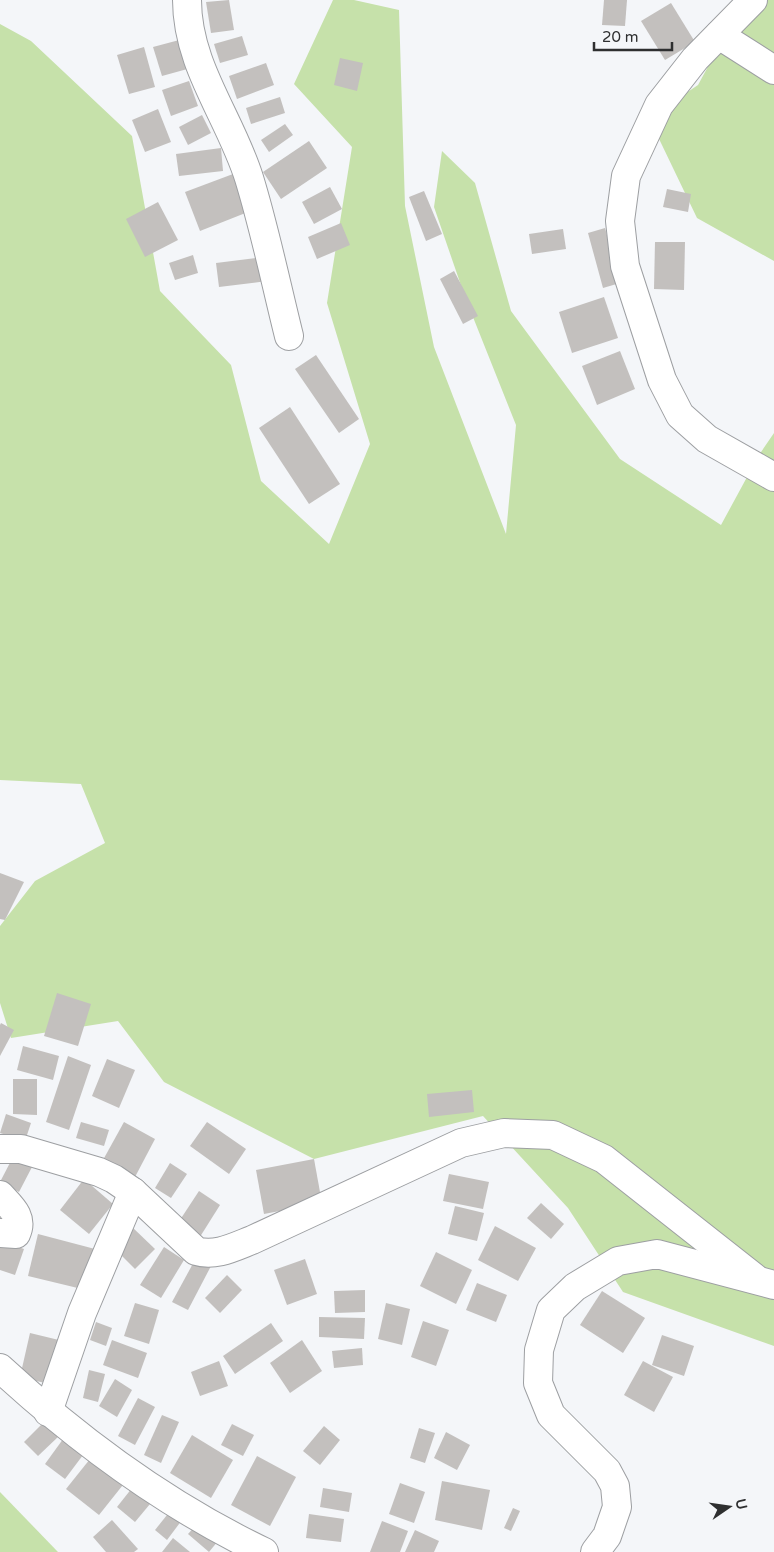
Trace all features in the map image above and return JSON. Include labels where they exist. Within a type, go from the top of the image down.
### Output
[{"type":"street","points":[[187,0],[187,16],[202,74],[248,176],[289,336]]},
{"type":"street","points":[[753,0],[695,59],[660,106],[626,176],[620,221],[625,266],[662,380],[680,415],[707,439],[774,476]]},
{"type":"street","points":[[719,35],[774,70]]},
{"type":"street","points":[[1,1146],[21,1149],[99,1172],[114,1179],[133,1192],[196,1251],[204,1254],[217,1253],[322,1209],[461,1143],[504,1133],[553,1135],[604,1159],[765,1282]]},
{"type":"street","points":[[48,1412],[82,1313],[133,1192]]},
{"type":"street","points":[[0,1195],[18,1216],[20,1226],[16,1234],[0,1233]]},
{"type":"street","points":[[595,1552],[607,1536],[617,1507],[615,1486],[607,1471],[551,1415],[538,1383],[539,1350],[551,1310],[575,1287],[618,1261],[657,1254],[765,1282]]},
{"type":"street","points":[[0,1368],[48,1412],[141,1480],[231,1536],[264,1552]]},
{"type":"green space","points":[[333,0],[354,0],[399,10],[405,206],[434,347],[506,534],[516,425],[465,297],[434,207],[442,151],[475,183],[511,311],[620,459],[721,525],[759,455],[774,433],[774,1346],[623,1292],[568,1208],[483,1116],[314,1159],[164,1082],[118,1021],[11,1038],[0,1003],[0,926],[35,881],[105,843],[81,784],[0,780],[0,24],[31,41],[132,136],[160,291],[231,365],[261,481],[329,544],[370,444],[327,303],[352,147],[294,84]]},
{"type":"green space","points":[[754,0],[774,0],[774,261],[697,218],[649,118],[698,85],[736,15]]},
{"type":"green space","points":[[0,1492],[58,1552],[0,1552]]},
{"type":"building","points":[[229,0],[234,30],[211,33],[206,2]]},
{"type":"building","points":[[604,0],[627,0],[625,26],[602,25]]},
{"type":"building","points":[[671,3],[695,42],[665,60],[641,21]]},
{"type":"building","points":[[242,36],[248,55],[220,63],[214,44]]},
{"type":"building","points":[[183,39],[191,68],[162,76],[153,47]]},
{"type":"building","points":[[144,47],[155,87],[129,94],[117,55]]},
{"type":"building","points":[[340,58],[363,63],[357,91],[334,85]]},
{"type":"building","points":[[266,63],[274,85],[237,99],[229,76]]},
{"type":"building","points":[[189,81],[198,106],[171,116],[162,90]]},
{"type":"building","points":[[280,97],[285,113],[251,124],[246,108]]},
{"type":"building","points":[[158,109],[171,142],[145,152],[132,120]]},
{"type":"building","points":[[202,115],[211,133],[188,145],[179,127]]},
{"type":"building","points":[[285,124],[293,135],[269,152],[261,140]]},
{"type":"building","points":[[309,141],[327,168],[281,199],[263,172]]},
{"type":"building","points":[[221,148],[223,171],[179,176],[176,154]]},
{"type":"building","points":[[233,174],[248,212],[200,231],[185,192]]},
{"type":"building","points":[[330,187],[342,209],[314,224],[302,202]]},
{"type":"building","points":[[667,189],[691,194],[688,212],[663,207]]},
{"type":"building","points":[[424,191],[442,234],[426,241],[409,197]]},
{"type":"building","points":[[158,202],[178,240],[145,257],[126,219]]},
{"type":"building","points":[[341,223],[350,245],[317,259],[308,237]]},
{"type":"building","points":[[605,228],[620,283],[603,288],[588,233]]},
{"type":"building","points":[[563,229],[566,249],[532,254],[529,234]]},
{"type":"building","points":[[655,242],[685,242],[684,290],[654,289]]},
{"type":"building","points":[[193,255],[198,273],[175,280],[169,263]]},
{"type":"building","points":[[264,257],[267,281],[219,287],[216,263]]},
{"type":"building","points":[[454,271],[478,316],[463,324],[440,279]]},
{"type":"building","points":[[604,297],[618,338],[572,353],[559,312]]},
{"type":"building","points":[[620,351],[635,389],[597,405],[582,366]]},
{"type":"building","points":[[316,355],[359,419],[339,433],[295,369]]},
{"type":"building","points":[[290,407],[340,484],[309,504],[259,428]]},
{"type":"building","points":[[0,873],[24,882],[5,920],[0,919]]},
{"type":"building","points":[[57,993],[91,1004],[78,1046],[44,1036]]},
{"type":"building","points":[[1,1023],[14,1030],[0,1056],[0,1025]]},
{"type":"building","points":[[23,1046],[59,1056],[53,1080],[17,1070]]},
{"type":"building","points":[[68,1056],[91,1065],[69,1130],[46,1122]]},
{"type":"building","points":[[107,1059],[135,1070],[119,1108],[92,1096]]},
{"type":"building","points":[[13,1079],[37,1079],[37,1115],[13,1114]]},
{"type":"building","points":[[472,1090],[474,1112],[429,1117],[427,1094]]},
{"type":"building","points":[[6,1114],[31,1123],[25,1141],[0,1133]]},
{"type":"building","points":[[81,1122],[109,1130],[104,1146],[76,1138]]},
{"type":"building","points":[[124,1122],[155,1139],[135,1177],[103,1160]]},
{"type":"building","points":[[207,1122],[246,1149],[229,1174],[190,1146]]},
{"type":"building","points":[[13,1157],[32,1167],[19,1192],[0,1182]]},
{"type":"building","points":[[314,1159],[322,1203],[264,1214],[256,1170]]},
{"type":"building","points":[[170,1163],[187,1174],[171,1198],[155,1188]]},
{"type":"building","points":[[449,1174],[489,1182],[483,1209],[443,1201]]},
{"type":"building","points":[[84,1179],[113,1204],[89,1234],[60,1210]]},
{"type":"building","points":[[199,1191],[220,1205],[198,1240],[176,1226]]},
{"type":"building","points":[[541,1203],[564,1224],[551,1239],[527,1218]]},
{"type":"building","points":[[455,1206],[484,1213],[477,1241],[448,1234]]},
{"type":"building","points":[[131,1226],[155,1249],[135,1269],[112,1246]]},
{"type":"building","points":[[495,1226],[536,1248],[518,1281],[478,1260]]},
{"type":"building","points":[[38,1234],[95,1249],[86,1290],[28,1276]]},
{"type":"building","points":[[2,1241],[24,1249],[15,1275],[0,1270],[0,1248]]},
{"type":"building","points":[[164,1247],[184,1260],[161,1298],[140,1285]]},
{"type":"building","points":[[436,1252],[472,1270],[456,1304],[420,1286]]},
{"type":"building","points":[[196,1258],[211,1266],[188,1310],[172,1302]]},
{"type":"building","points":[[305,1259],[317,1294],[287,1305],[274,1270]]},
{"type":"building","points":[[227,1275],[242,1290],[220,1313],[205,1298]]},
{"type":"building","points":[[477,1283],[507,1295],[496,1322],[466,1310]]},
{"type":"building","points":[[365,1290],[365,1312],[335,1313],[334,1291]]},
{"type":"building","points":[[602,1291],[645,1318],[623,1353],[580,1325]]},
{"type":"building","points":[[135,1303],[159,1310],[149,1344],[124,1336]]},
{"type":"building","points":[[386,1303],[410,1309],[402,1345],[378,1339]]},
{"type":"building","points":[[319,1317],[365,1318],[364,1339],[319,1337]]},
{"type":"building","points":[[423,1321],[449,1330],[436,1366],[411,1357]]},
{"type":"building","points":[[96,1322],[112,1328],[106,1346],[90,1340]]},
{"type":"building","points":[[271,1323],[283,1341],[235,1374],[223,1356]]},
{"type":"building","points":[[30,1333],[63,1341],[53,1385],[20,1377]]},
{"type":"building","points":[[662,1335],[694,1346],[684,1376],[652,1365]]},
{"type":"building","points":[[112,1340],[147,1353],[138,1378],[103,1365]]},
{"type":"building","points":[[302,1340],[322,1371],[290,1393],[270,1363]]},
{"type":"building","points":[[362,1348],[363,1365],[334,1368],[332,1351]]},
{"type":"building","points":[[219,1361],[228,1386],[200,1396],[191,1372]]},
{"type":"building","points":[[643,1361],[673,1377],[654,1412],[624,1395]]},
{"type":"building","points":[[89,1370],[105,1374],[98,1402],[83,1398]]},
{"type":"building","points":[[115,1379],[132,1390],[117,1417],[99,1406]]},
{"type":"building","points":[[138,1398],[155,1407],[135,1445],[118,1436]]},
{"type":"building","points":[[162,1415],[179,1422],[161,1463],[144,1455]]},
{"type":"building","points":[[45,1421],[59,1436],[38,1456],[24,1442]]},
{"type":"building","points":[[232,1424],[254,1435],[243,1456],[221,1445]]},
{"type":"building","points":[[324,1426],[340,1440],[320,1465],[303,1451]]},
{"type":"building","points":[[419,1428],[435,1433],[425,1463],[410,1458]]},
{"type":"building","points":[[446,1432],[470,1445],[457,1470],[434,1458]]},
{"type":"building","points":[[66,1435],[86,1451],[65,1479],[45,1464]]},
{"type":"building","points":[[192,1435],[233,1460],[211,1498],[170,1473]]},
{"type":"building","points":[[98,1449],[130,1476],[99,1515],[66,1489]]},
{"type":"building","points":[[257,1456],[296,1477],[270,1526],[231,1505]]},
{"type":"building","points":[[442,1481],[490,1490],[482,1530],[435,1520]]},
{"type":"building","points":[[136,1483],[155,1498],[135,1522],[117,1507]]},
{"type":"building","points":[[400,1483],[425,1492],[414,1523],[389,1514]]},
{"type":"building","points":[[323,1488],[352,1493],[349,1512],[320,1507]]},
{"type":"building","points":[[513,1508],[520,1511],[511,1531],[504,1528]]},
{"type":"building","points":[[171,1510],[182,1520],[167,1540],[155,1530]]},
{"type":"building","points":[[309,1514],[344,1519],[341,1542],[306,1538]]},
{"type":"building","points":[[112,1520],[138,1549],[134,1552],[106,1552],[93,1537]]},
{"type":"building","points":[[382,1521],[408,1531],[400,1552],[370,1552]]},
{"type":"building","points":[[197,1524],[218,1541],[209,1552],[188,1534]]},
{"type":"building","points":[[415,1530],[439,1541],[434,1552],[405,1552]]},
{"type":"building","points":[[173,1538],[190,1552],[162,1552]]}]
